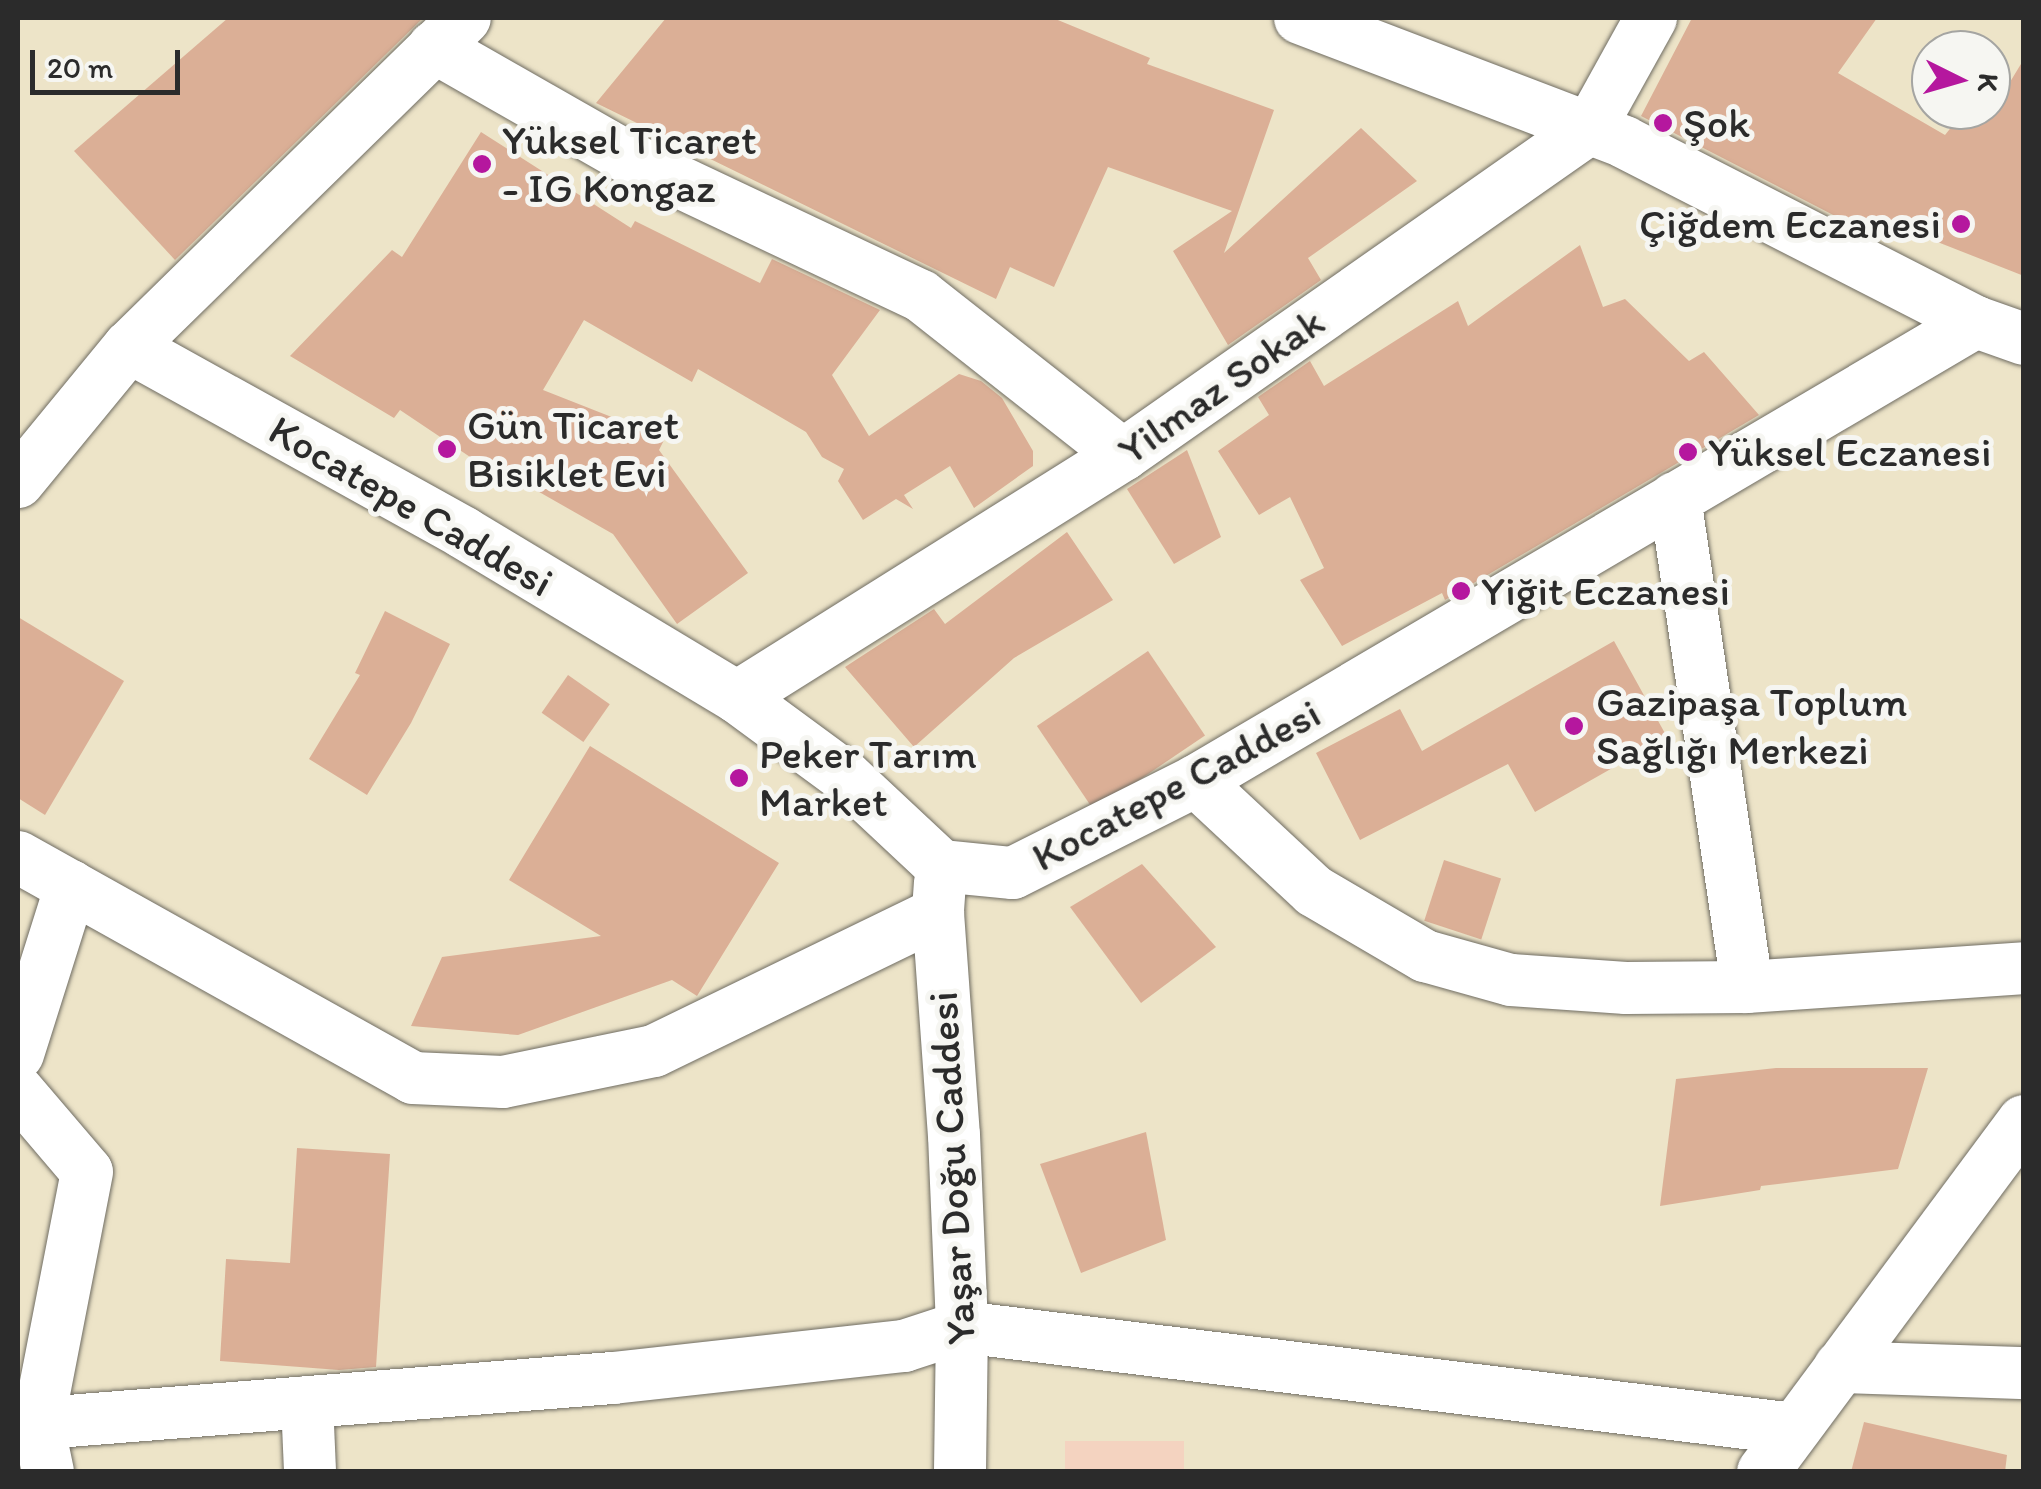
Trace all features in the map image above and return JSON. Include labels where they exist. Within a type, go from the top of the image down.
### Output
[{"type":"street","points":[[1300,18],[1590,128],[2009,329]]},
{"type":"street","name":"Yilmaz Sokak","points":[[737,698],[1123,455],[1590,128],[1651,18]]},
{"type":"street","points":[[18,482],[129,347],[449,32],[627,158],[921,296],[1123,455]]},
{"type":"street","name":"Kocatepe Caddesi","points":[[129,347],[464,533],[737,698],[846,777],[940,889],[1013,872],[1196,780],[1675,498],[2009,329]]},
{"type":"street","points":[[1675,498],[1747,987]]},
{"type":"street","points":[[1196,780],[1314,891],[1425,956],[1511,980],[1626,988],[1747,987],[2024,968]]},
{"type":"street","points":[[18,858],[413,1078],[503,1082],[654,1051],[940,889]]},
{"type":"street","points":[[18,1054],[71,886]]},
{"type":"street","name":"Yaşar Doğu Caddesi","points":[[940,889],[962,1327],[960,1472]]},
{"type":"street","points":[[18,1092],[87,1172],[34,1440],[306,1402],[613,1378],[904,1346],[962,1327],[1794,1429]]},
{"type":"street","points":[[1762,1472],[2024,1120]]},
{"type":"street","points":[[1840,1367],[2024,1373]]},
{"type":"street","points":[[306,1402],[310,1472]]},
{"type":"shaded area","points":[[1065,1441],[1184,1441],[1184,1471],[1065,1471]]},
{"type":"building","points":[[228,18],[423,18],[175,260],[74,151]]},
{"type":"building","points":[[666,18],[1053,18],[1150,58],[1147,64],[1274,110],[1224,253],[1361,128],[1417,181],[1308,258],[1321,280],[1228,345],[1173,251],[1232,211],[1108,167],[1054,287],[1010,267],[996,299],[596,103]]},
{"type":"building","points":[[1692,18],[1877,18],[1838,73],[1911,115],[1911,130],[1936,130],[1945,135],[1949,130],[2011,130],[2011,80],[2024,59],[2024,276],[1879,219],[1870,234],[1641,116]]},
{"type":"building","points":[[481,132],[631,228],[635,221],[760,283],[772,259],[880,310],[832,375],[869,436],[959,374],[981,381],[1002,398],[1033,451],[1033,466],[974,508],[950,466],[904,495],[913,509],[896,499],[863,520],[838,481],[844,469],[822,457],[806,432],[698,369],[692,382],[584,320],[543,390],[665,438],[659,450],[748,573],[677,624],[613,534],[497,468],[494,473],[400,410],[394,418],[290,356],[392,250],[402,257]]},
{"type":"building","points":[[1580,245],[1603,307],[1625,299],[1689,361],[1704,352],[1759,415],[1445,600],[1442,593],[1342,646],[1300,580],[1324,568],[1290,497],[1259,515],[1218,451],[1269,415],[1258,397],[1310,361],[1324,386],[1458,301],[1468,326]]},
{"type":"building","points":[[1187,450],[1221,537],[1174,564],[1127,489]]},
{"type":"building","points":[[1067,532],[1113,600],[1014,658],[914,747],[845,667],[934,609],[945,624]]},
{"type":"building","points":[[385,611],[450,644],[411,723],[367,795],[309,759],[360,675],[355,673]]},
{"type":"building","points":[[18,617],[124,681],[45,815],[18,798]]},
{"type":"building","points":[[1614,641],[1667,737],[1535,812],[1508,764],[1360,840],[1316,753],[1400,709],[1422,751]]},
{"type":"building","points":[[1148,651],[1205,736],[1094,810],[1037,726]]},
{"type":"building","points":[[568,675],[610,704],[583,742],[542,713]]},
{"type":"building","points":[[590,746],[779,863],[697,996],[672,980],[518,1035],[411,1026],[442,957],[601,936],[509,880]]},
{"type":"building","points":[[1444,860],[1501,879],[1481,939],[1424,921]]},
{"type":"building","points":[[1142,864],[1216,947],[1141,1003],[1070,907]]},
{"type":"building","points":[[1776,1068],[1928,1068],[1898,1169],[1761,1186],[1760,1190],[1660,1206],[1676,1079]]},
{"type":"building","points":[[1146,1132],[1166,1240],[1081,1273],[1040,1164]]},
{"type":"building","points":[[297,1148],[390,1154],[376,1367],[339,1370],[220,1361],[226,1259],[290,1263]]},
{"type":"building","points":[[1864,1422],[2007,1455],[2005,1472],[1851,1472]]},
{"type":"place","name":"Şok","points":[[1663,123]]},
{"type":"place","name":"Yüksel Ticaret - IG Kongaz","points":[[482,164]]},
{"type":"place","name":"Çiğdem Eczanesi","points":[[1961,224]]},
{"type":"place","name":"Gün Ticaret Bisiklet Evi","points":[[447,449]]},
{"type":"place","name":"Yüksel Eczanesi","points":[[1688,452]]},
{"type":"place","name":"Yiğit Eczanesi","points":[[1461,591]]},
{"type":"place","name":"Gazipaşa Toplum Sağlığı Merkezi","points":[[1574,726]]},
{"type":"place","name":"Peker Tarım Market","points":[[739,778]]}]
